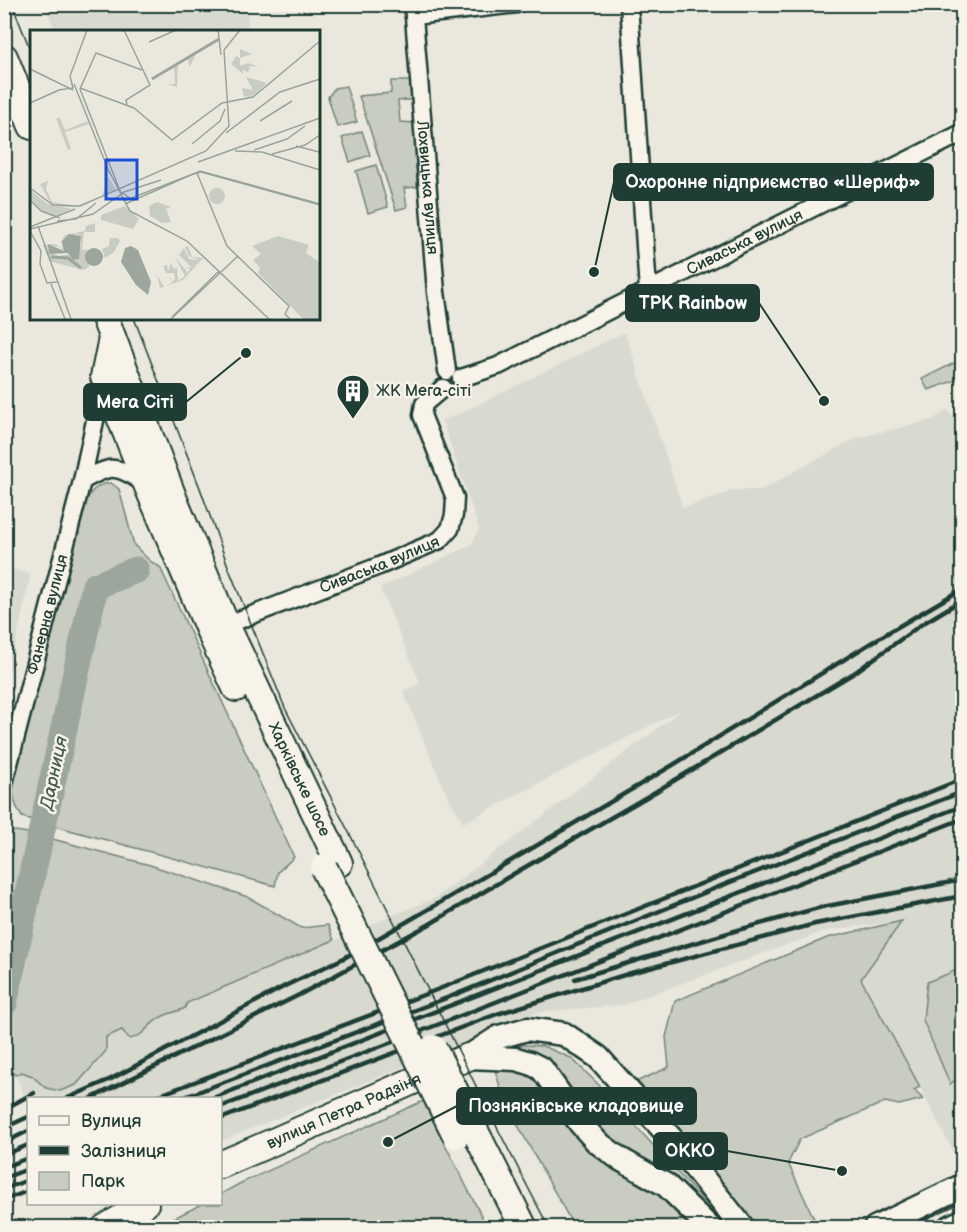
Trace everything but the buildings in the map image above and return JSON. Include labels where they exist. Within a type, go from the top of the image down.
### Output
[{"type":"main road","points":[[4,57],[30,121]]},
{"type":"main road","points":[[104,377],[109,328]]},
{"type":"main road","name":"Харківське шосе","points":[[109,328],[176,505],[331,865]]},
{"type":"main road","name":"Харківське шосе","points":[[104,377],[210,632],[331,865],[464,1130],[507,1227]]},
{"type":"main road","name":"вулиця Петра Радзіня","points":[[222,1164],[468,1057],[499,1037],[527,1029],[564,1034],[598,1057],[670,1137],[743,1227]]},
{"type":"main road","name":"вулиця Петра Радзіня","points":[[468,1057],[516,1059],[542,1069],[580,1124],[597,1142],[620,1159],[666,1185],[710,1227]]},
{"type":"main road","name":"Харківське шосе","points":[[464,1130],[524,1227]]},
{"type":"main road","points":[[875,1227],[963,1186]]},
{"type":"main road","points":[[105,1227],[142,1205]]},
{"type":"main road","points":[[948,1227],[963,1221]]},
{"type":"street","points":[[414,10],[517,4]]},
{"type":"street","points":[[629,4],[648,291]]},
{"type":"street","name":"Лохвицька вулиця","points":[[414,10],[436,292],[454,375]]},
{"type":"street","name":"Сиваська вулиця","points":[[226,625],[440,540],[450,529],[455,498],[422,415],[424,405],[443,388],[440,378],[444,372],[454,375],[498,366],[963,133]]},
{"type":"street","name":"Фанерна вулиця","points":[[4,783],[82,481],[104,377]]},
{"type":"street","points":[[82,481],[110,469],[118,470],[148,487]]},
{"type":"shaded area","points":[[45,5],[246,5],[249,30],[55,30]]},
{"type":"shaded area","points":[[625,332],[683,508],[735,490],[761,490],[856,438],[932,420],[948,409],[954,418],[962,415],[961,1167],[861,979],[901,921],[825,931],[623,1005],[539,1012],[222,1141],[222,1097],[27,1097],[27,1102],[15,1075],[437,897],[684,708],[463,823],[444,789],[403,691],[420,683],[380,588],[471,545],[479,529],[442,420],[461,413]]},
{"type":"shaded area","points":[[4,568],[31,574],[5,693]]},
{"type":"green space","points":[[391,81],[414,81],[415,99],[398,101],[400,122],[415,123],[417,187],[404,188],[407,207],[396,210],[359,96],[391,93]]},
{"type":"green space","points":[[346,86],[357,122],[337,127],[328,97],[335,88]]},
{"type":"green space","points":[[362,131],[370,155],[350,162],[342,138]]},
{"type":"green space","points":[[376,165],[388,207],[368,213],[356,171]]},
{"type":"green space","points":[[962,359],[962,378],[928,390],[922,379]]},
{"type":"green space","points":[[111,483],[119,489],[134,545],[150,561],[160,567],[294,857],[278,872],[275,886],[22,817],[15,803],[13,792],[17,766],[86,501],[96,488]]},
{"type":"green space","points":[[15,831],[35,834],[34,839],[44,842],[45,837],[150,865],[248,897],[301,928],[328,925],[334,940],[187,1003],[185,1008],[161,1017],[135,1038],[130,1039],[122,1030],[106,1037],[106,1051],[76,1085],[60,1091],[46,1088],[32,1076],[22,1072],[15,1075],[9,1068],[5,1069],[4,836]]},
{"type":"green space","points":[[902,921],[861,979],[920,1087],[914,1090],[923,1099],[899,1105],[885,1102],[800,1139],[788,1163],[818,1227],[753,1227],[627,1086],[669,1067],[666,1037],[675,1001],[827,938]]},
{"type":"green space","points":[[962,968],[962,999],[957,1001],[962,1010],[962,1075],[950,1084],[923,1020],[927,982]]},
{"type":"green space","points":[[499,1046],[543,1046],[571,1058],[596,1082],[727,1227],[718,1227],[612,1150],[566,1095]]},
{"type":"green space","points":[[495,1070],[518,1070],[535,1077],[640,1180],[674,1205],[691,1227],[574,1227],[504,1100]]},
{"type":"green space","points":[[423,1101],[487,1227],[156,1227],[200,1205],[222,1205],[222,1193]]},
{"type":"waterway","name":"Дарниця","points":[[4,1003],[95,586],[136,570]]},
{"type":"tram line","points":[[12,4],[30,49]]},
{"type":"tram line","points":[[135,320],[229,569],[285,708],[549,1228]]},
{"type":"tram line","points":[[907,1228],[962,1202]]},
{"type":"railway","points":[[70,1097],[111,1079],[287,985],[344,958],[673,765],[962,589]]},
{"type":"railway","points":[[94,1097],[299,995],[430,924],[854,673],[922,624],[962,600]]},
{"type":"railway","points":[[155,1097],[439,989],[962,779]]},
{"type":"railway","points":[[185,1097],[452,996],[733,881],[962,792]]},
{"type":"railway","points":[[216,1097],[962,806]]},
{"type":"railway","points":[[222,1106],[419,1032],[962,819]]},
{"type":"railway","points":[[575,979],[822,907],[962,880]]},
{"type":"railway","points":[[222,1118],[497,1014],[631,973],[815,924],[962,896]]},
{"type":"railway","points":[[4,1109],[34,1093]]},
{"type":"railway","points":[[4,1128],[27,1117]]},
{"type":"railway","points":[[4,1143],[27,1132]]},
{"type":"railway","points":[[4,1155],[27,1145]]},
{"type":"railway","points":[[4,1167],[27,1158]]},
{"type":"railway","points":[[4,1178],[27,1169]]},
{"type":"railway","points":[[4,1189],[27,1180]]},
{"type":"railway","points":[[4,1200],[27,1191]]},
{"type":"place","name":"Охоронне підприємство «Шериф»","points":[[594,272]]},
{"type":"place","name":"Мега Сіті","points":[[246,353]]},
{"type":"place","name":"ТРК Rainbow","points":[[824,401]]},
{"type":"place","name":"ЖК Мега-сіті","points":[[353,420]]},
{"type":"place","name":"Позняківське кладовище","points":[[388,1142]]},
{"type":"place","name":"ОККО","points":[[842,1171]]}]
